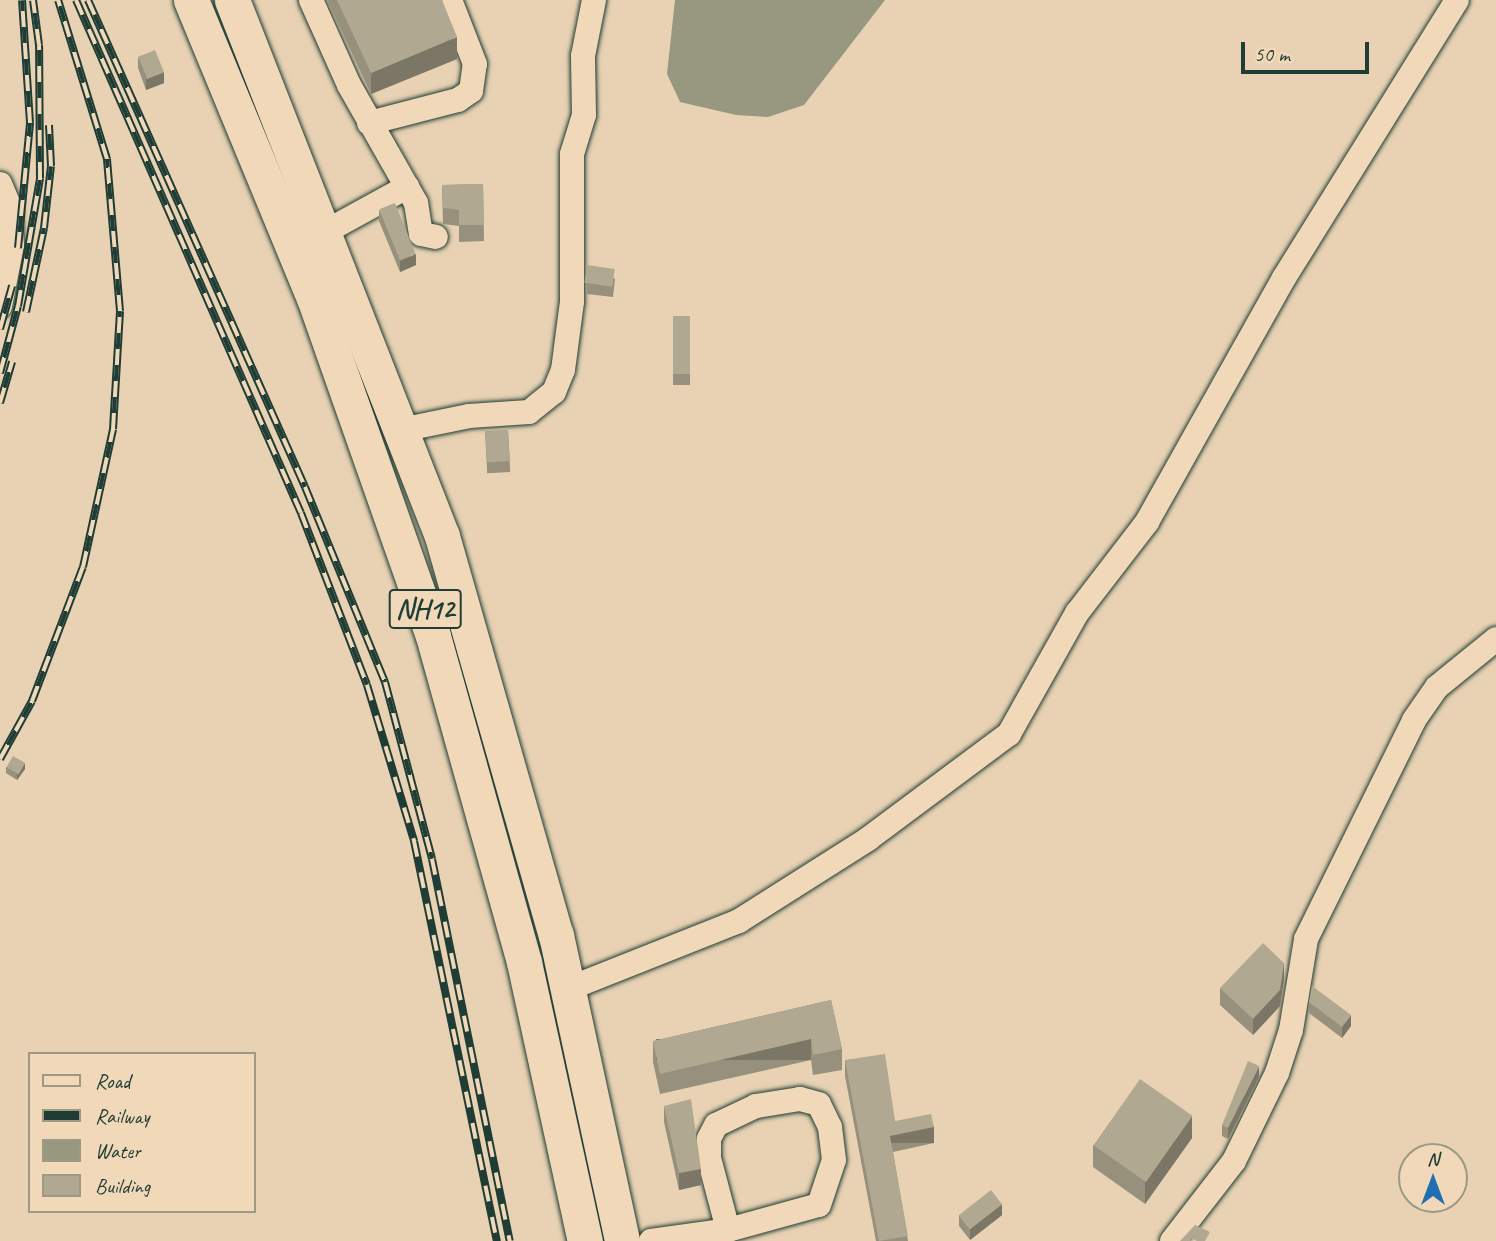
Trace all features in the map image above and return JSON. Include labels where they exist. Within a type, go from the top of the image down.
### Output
[{"type":"highway","name":"NH12","points":[[191,0],[314,298],[429,624],[524,962],[586,1241]]},
{"type":"highway","name":"NH12","points":[[232,0],[442,536],[472,634],[568,989],[622,1241]]},
{"type":"street","points":[[311,0],[369,123],[407,187],[421,234],[436,237]]},
{"type":"street","points":[[369,123],[458,100],[471,91],[475,64],[450,0]]},
{"type":"street","points":[[401,430],[469,416],[529,412],[554,392],[567,345],[572,154],[584,116],[583,56],[594,0]]},
{"type":"street","points":[[568,989],[739,921],[868,839],[1009,734],[1077,613],[1147,522],[1284,278],[1457,0]]},
{"type":"street","points":[[0,184],[9,205],[12,245],[0,306]]},
{"type":"street","points":[[325,232],[407,187]]},
{"type":"street","points":[[1172,1241],[1234,1161],[1277,1073],[1291,1030],[1306,939],[1414,720],[1437,687],[1496,639]]},
{"type":"street","points":[[651,1241],[728,1230],[819,1205],[834,1160],[830,1127],[819,1104],[800,1099],[756,1106],[716,1125],[709,1139],[709,1158],[728,1230]]},
{"type":"water","points":[[675,0],[885,0],[804,105],[768,117],[736,115],[680,102],[667,74]]},
{"type":"building","points":[[337,0],[442,0],[457,37],[371,73]]},
{"type":"building","points":[[155,50],[164,72],[147,79],[138,57]]},
{"type":"building","points":[[483,184],[484,225],[459,225],[459,210],[443,208],[442,185]]},
{"type":"building","points":[[395,203],[416,254],[400,260],[379,209]]},
{"type":"building","points":[[587,265],[615,269],[612,287],[584,283]]},
{"type":"building","points":[[673,316],[690,316],[690,374],[673,374]]},
{"type":"building","points":[[508,430],[510,461],[487,463],[485,432]]},
{"type":"building","points":[[13,756],[25,763],[19,774],[6,767]]},
{"type":"building","points":[[1263,943],[1284,963],[1280,990],[1253,1019],[1220,988]]},
{"type":"building","points":[[1312,986],[1351,1015],[1342,1027],[1309,1002]]},
{"type":"building","points":[[831,1000],[842,1049],[813,1055],[811,1039],[660,1074],[653,1041]]},
{"type":"building","points":[[885,1054],[895,1121],[931,1114],[934,1127],[890,1136],[908,1236],[879,1241],[845,1060]]},
{"type":"building","points":[[1248,1061],[1259,1066],[1228,1128],[1222,1125]]},
{"type":"building","points":[[1140,1079],[1192,1116],[1146,1182],[1094,1145]]},
{"type":"building","points":[[691,1099],[701,1169],[679,1173],[664,1106]]},
{"type":"building","points":[[991,1190],[1002,1204],[970,1229],[959,1215]]},
{"type":"building","points":[[1195,1225],[1210,1232],[1205,1241],[1191,1238],[1190,1241],[1180,1241]]},
{"type":"railway","points":[[18,248],[30,123],[22,0]]},
{"type":"railway","points":[[0,373],[18,306],[40,178],[39,45],[33,0]]},
{"type":"railway","points":[[0,759],[32,701],[83,567],[113,429],[120,311],[107,159],[58,0]]},
{"type":"railway","points":[[76,0],[301,513],[367,685],[414,841],[497,1241]]},
{"type":"railway","points":[[88,0],[305,487],[385,682],[432,859],[510,1241]]},
{"type":"railway","points":[[26,312],[44,228],[51,166],[49,125]]},
{"type":"railway","points":[[0,329],[12,286]]},
{"type":"railway","points":[[0,403],[12,362]]}]
